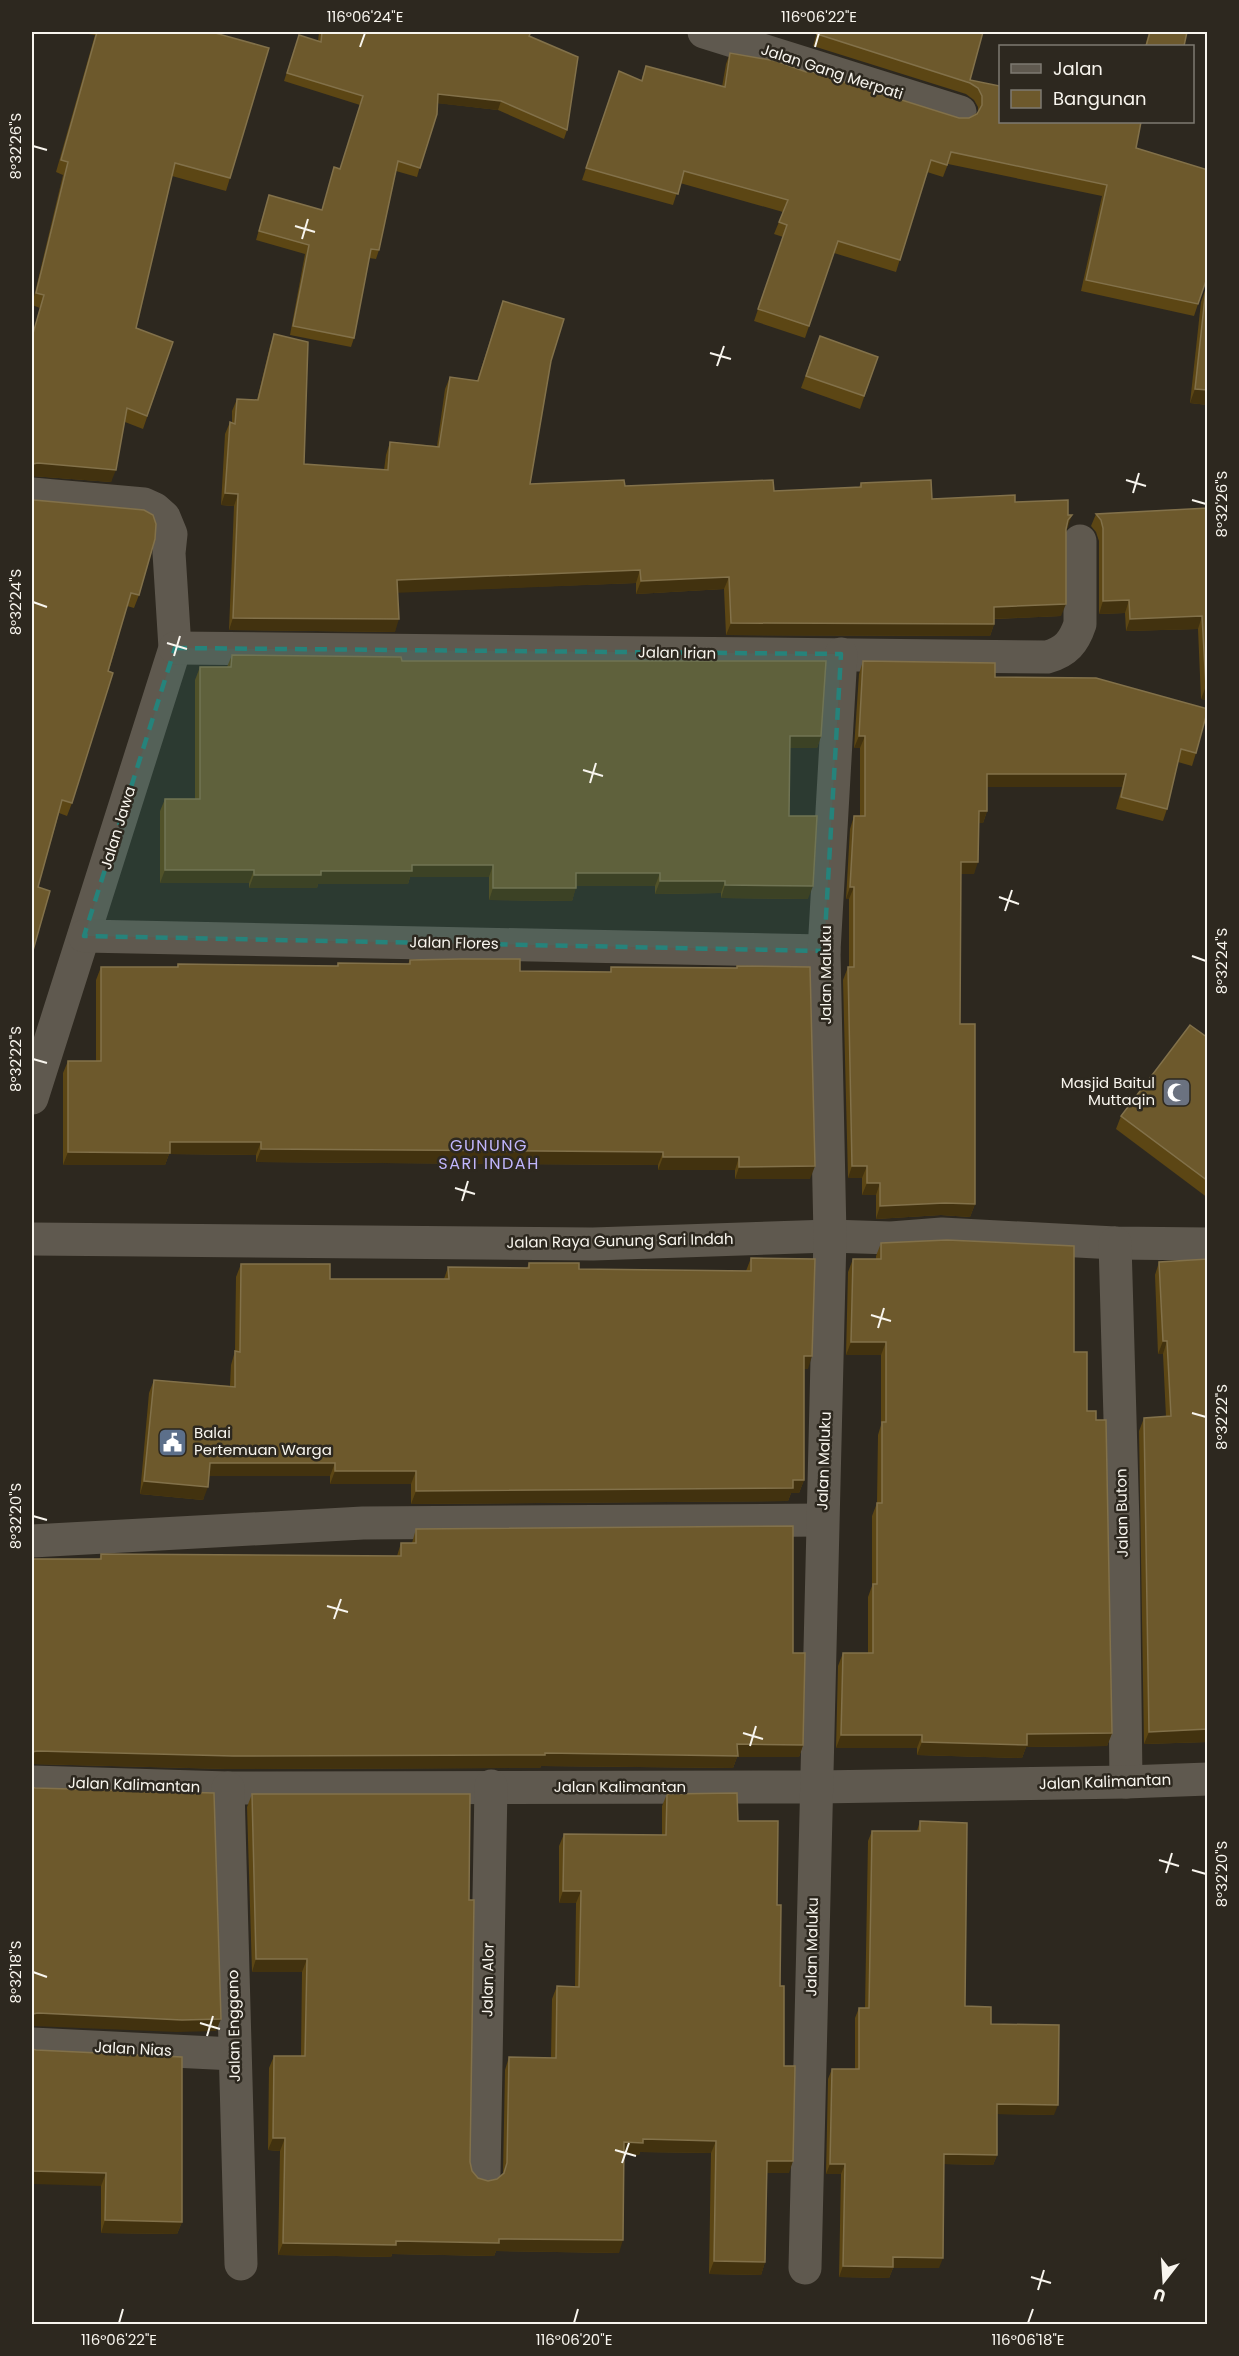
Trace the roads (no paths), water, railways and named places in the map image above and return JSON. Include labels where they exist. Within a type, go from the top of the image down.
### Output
[{"type":"street","name":"Jalan Gang Merpati","points":[[704,32],[960,112]]},
{"type":"street","name":"Jalan Jawa","points":[[32,494],[144,504],[155,509],[167,521],[171,534],[175,648],[32,1098]]},
{"type":"street","name":"Jalan Irian","points":[[175,648],[1047,657],[1059,654],[1073,641],[1080,624],[1080,541]]},
{"type":"street","name":"Jalan Maluku","points":[[805,2268],[830,1236],[824,951],[841,654]]},
{"type":"street","name":"Jalan Flores","points":[[84,936],[824,951]]},
{"type":"street","name":"Jalan Raya Gunung Sari Indah","points":[[32,1239],[593,1244],[830,1236],[891,1238],[942,1234],[1115,1243],[1208,1244]]},
{"type":"street","name":"Jalan Buton","points":[[1115,1243],[1123,1524],[1126,1782]]},
{"type":"street","points":[[32,1541],[363,1523],[822,1520]]},
{"type":"street","name":"Jalan Kalimantan","points":[[32,1782],[228,1788],[818,1787],[1208,1779]]},
{"type":"street","name":"Jalan Alor","points":[[484,2175],[491,1786]]},
{"type":"street","name":"Jalan Enggano","points":[[228,1788],[241,2264]]},
{"type":"street","name":"Jalan Nias","points":[[32,2044],[234,2054]]},
{"type":"place","name":"Masjid Baitul Muttaqin","points":[[1176,1092]]},
{"type":"place","name":"Balai Pertemuan Warga","points":[[173,1442]]},
{"type":"district","name":"GUNUNG SARI INDAH","points":[[489,1154]]}]
